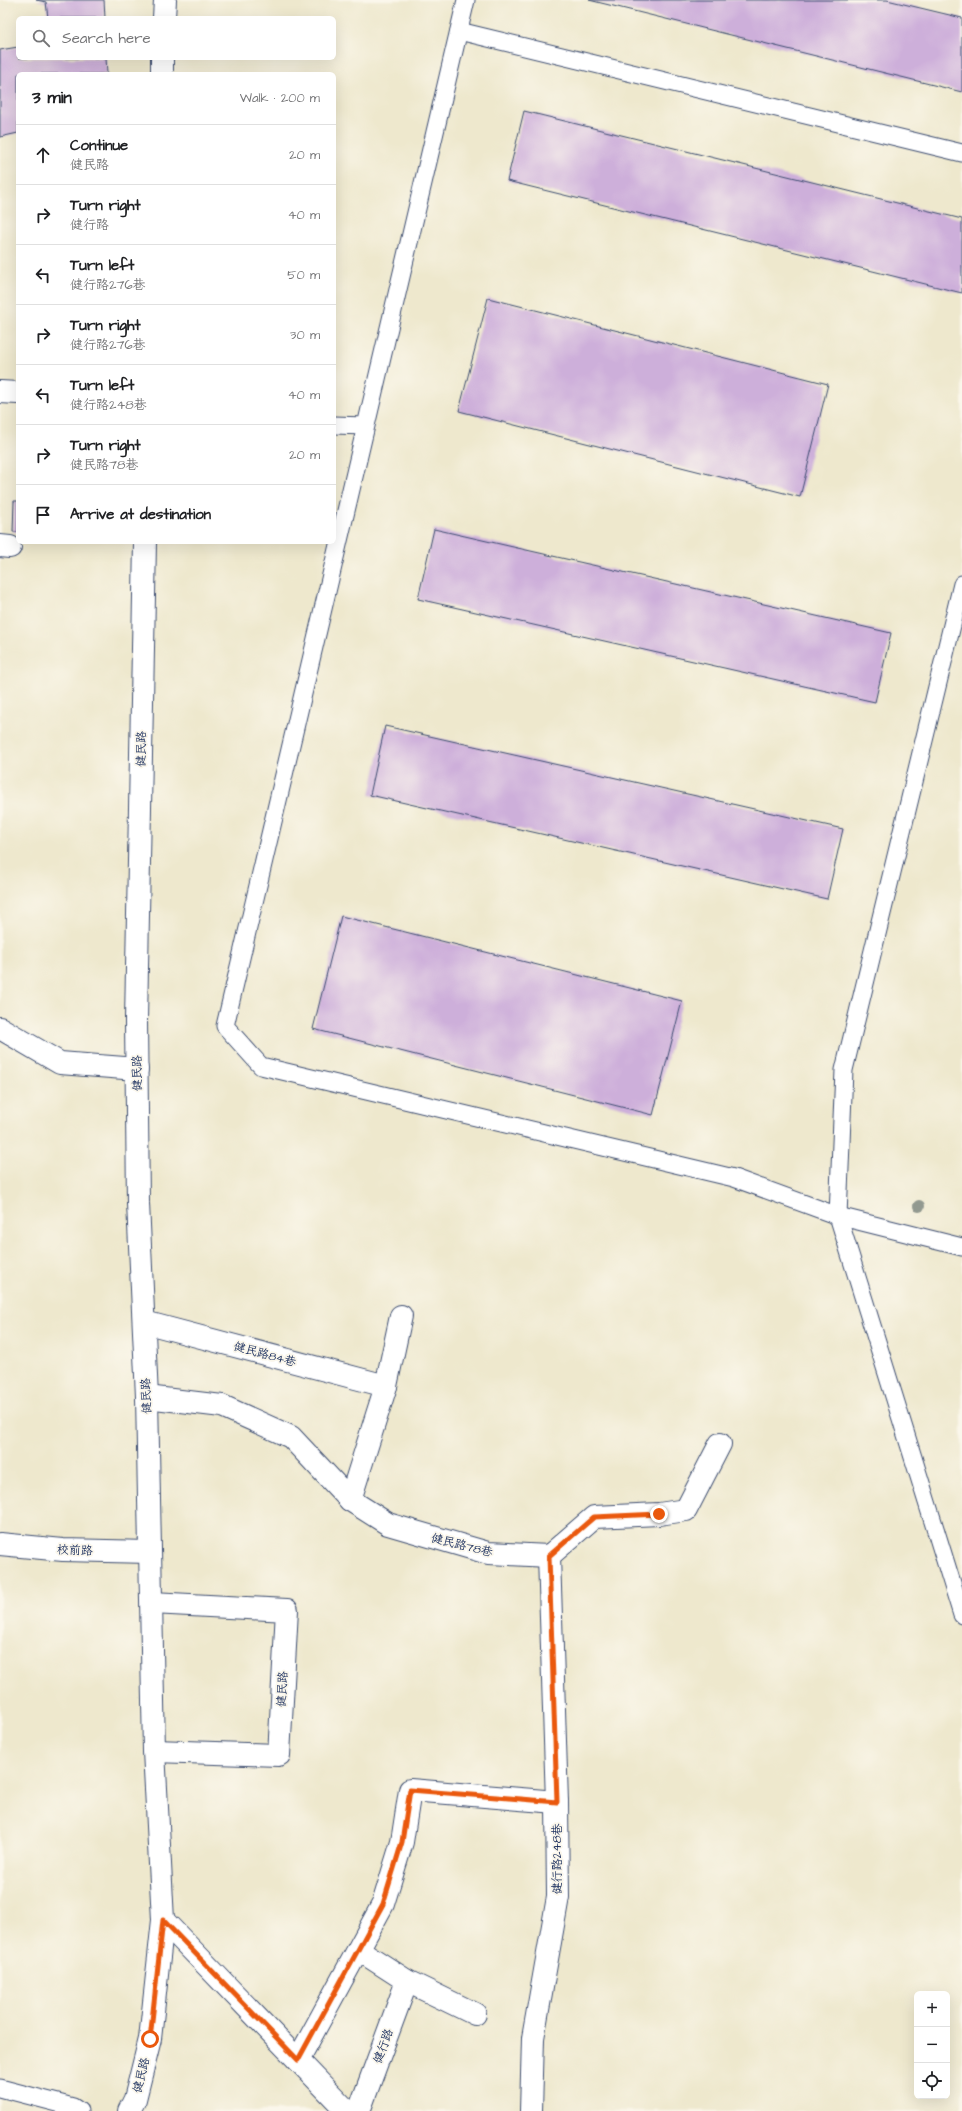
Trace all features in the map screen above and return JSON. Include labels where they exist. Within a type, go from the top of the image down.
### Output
[{"type":"street","points":[[164,16],[165,0]]},
{"type":"street","points":[[162,60],[162,72]]},
{"type":"street","points":[[0,392],[16,393]]},
{"type":"street","name":"健民路","points":[[129,2111],[135,2099],[150,2039],[163,1920],[154,1751],[147,1397],[138,1203],[138,1069],[136,1013],[145,544]]},
{"type":"street","points":[[0,1028],[60,1063],[138,1069]]},
{"type":"street","points":[[350,1500],[386,1386],[401,1316]]},
{"type":"street","name":"健民路84巷","points":[[144,1322],[386,1386]]},
{"type":"street","name":"健民路78巷","points":[[147,1397],[222,1406],[291,1437],[350,1500],[388,1524],[488,1553],[549,1556]]},
{"type":"street","points":[[549,1556],[594,1517],[659,1514],[686,1510],[720,1444]]},
{"type":"street","name":"校前路","points":[[0,1544],[63,1550],[150,1552]]},
{"type":"street","name":"健行路248巷","points":[[531,2111],[533,2038],[558,1897],[557,1802],[549,1556]]},
{"type":"street","name":"健民路","points":[[152,1603],[287,1610],[279,1755],[154,1751]]},
{"type":"street","points":[[298,2060],[383,1904],[402,1842],[410,1790],[557,1802]]},
{"type":"street","points":[[163,1920],[347,2111]]},
{"type":"street","points":[[359,1950],[407,1981],[475,2014]]},
{"type":"street","name":"健行路","points":[[359,2111],[407,1981]]},
{"type":"lane","points":[[466,0],[225,1026],[261,1066],[734,1178],[838,1216],[962,1247]]},
{"type":"lane","points":[[459,32],[962,153]]},
{"type":"lane","points":[[336,425],[365,426]]},
{"type":"lane","points":[[962,584],[844,1070],[838,1216],[962,1616]]},
{"type":"lane","points":[[0,2088],[73,2107],[79,2111]]},
{"type":"building","points":[[36,0],[104,0],[105,16],[48,16],[46,2]]},
{"type":"building","points":[[589,0],[887,0],[962,18],[962,92]]},
{"type":"building","points":[[16,47],[16,60],[106,60],[107,72],[16,72],[16,133],[0,137],[0,50]]},
{"type":"building","points":[[524,111],[962,219],[962,293],[507,181]]},
{"type":"building","points":[[488,298],[828,384],[800,497],[459,411]]},
{"type":"building","points":[[14,501],[16,501],[16,532],[13,532]]},
{"type":"building","points":[[434,529],[891,633],[875,702],[418,599]]},
{"type":"building","points":[[385,726],[843,829],[827,899],[370,795]]},
{"type":"building","points":[[341,916],[682,1001],[653,1115],[313,1029]]},
{"type":"route","points":[[150,2039],[163,1920],[185,1941],[298,2060],[383,1904],[402,1842],[410,1790],[557,1802],[549,1556],[594,1517],[659,1514]]}]
